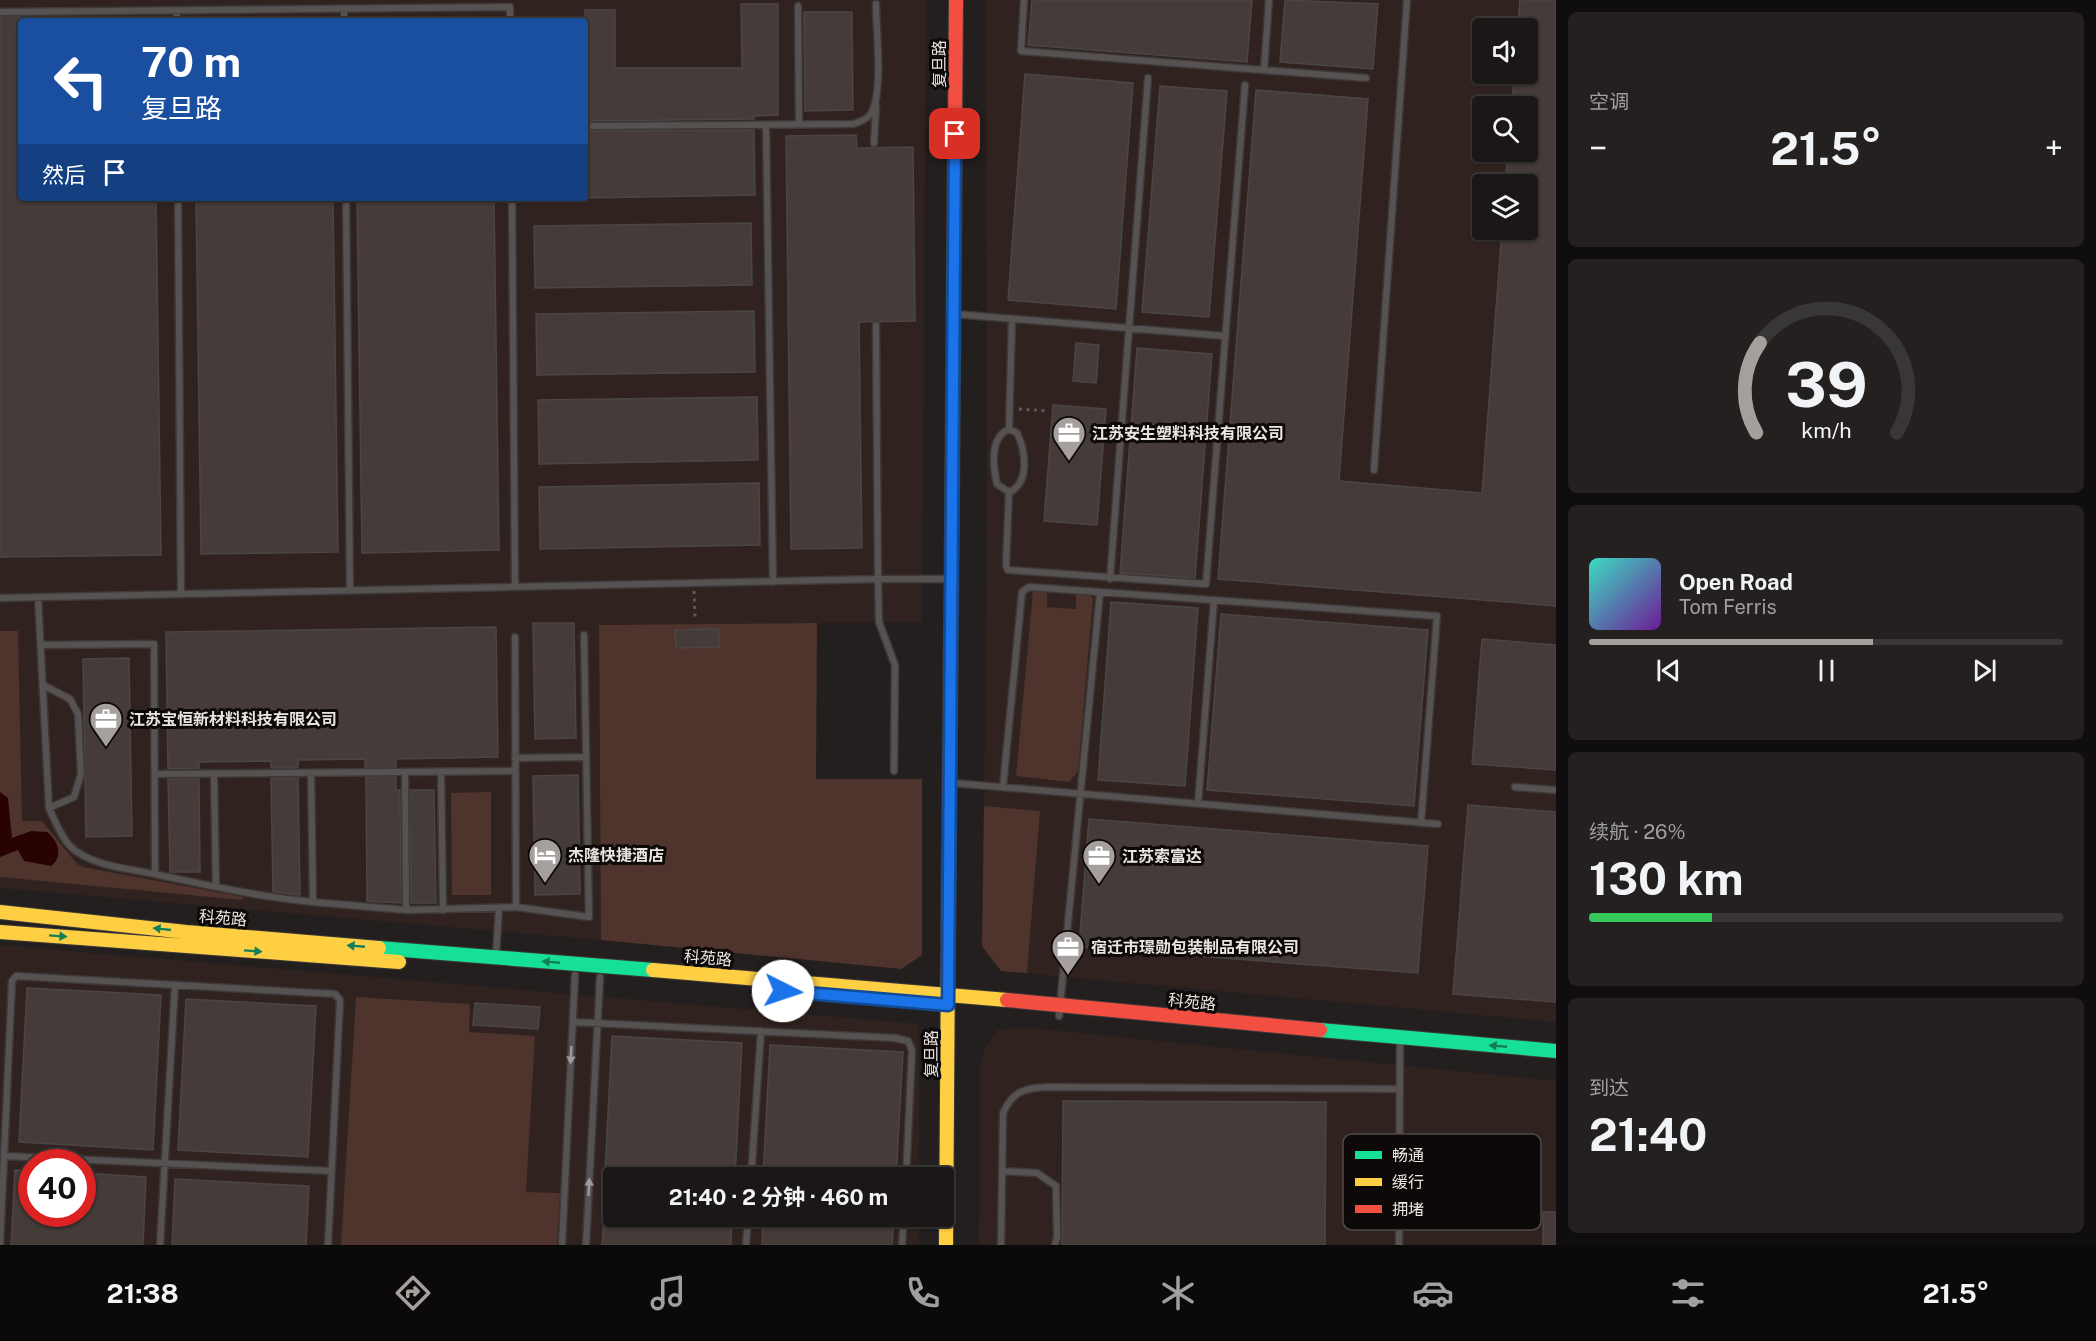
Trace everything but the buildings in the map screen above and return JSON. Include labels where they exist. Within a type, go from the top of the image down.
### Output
[{"type":"street","name":"复旦路","points":[[946,1245],[956,0]]},
{"type":"street","name":"科苑路","points":[[0,912],[186,932],[495,957],[1400,1043],[1556,1064]]},
{"type":"street","name":"科苑路","points":[[0,932],[600,977],[948,999]]},
{"type":"street","name":"科苑路","points":[[1400,1043],[1556,1052]]},
{"type":"lane","points":[[1024,0],[1021,51],[1366,78]]},
{"type":"lane","points":[[1264,70],[1269,0]]},
{"type":"lane","points":[[1374,470],[1407,0]]},
{"type":"lane","points":[[874,143],[876,4]]},
{"type":"lane","points":[[798,6],[799,124]]},
{"type":"lane","points":[[0,12],[510,7],[510,18]]},
{"type":"lane","points":[[344,9],[344,18]]},
{"type":"lane","points":[[177,10],[177,18]]},
{"type":"lane","points":[[1110,579],[1148,78]]},
{"type":"lane","points":[[1010,492],[1006,566],[1008,570],[1201,585],[1208,579],[1245,86]]},
{"type":"lane","points":[[588,126],[853,124],[870,115],[876,99]]},
{"type":"lane","points":[[766,125],[773,582]]},
{"type":"lane","points":[[178,201],[181,594]]},
{"type":"lane","points":[[346,201],[350,590]]},
{"type":"lane","points":[[512,201],[515,587]]},
{"type":"lane","points":[[954,314],[1226,336]]},
{"type":"lane","points":[[1009,429],[1012,319]]},
{"type":"lane","points":[[876,325],[879,622],[895,665],[894,771]]},
{"type":"lane","points":[[1009,429],[1017,433],[1024,460],[1021,480],[1016,489],[1010,492],[997,484],[994,457],[1001,432],[1009,429]]},
{"type":"lane","points":[[0,598],[951,579]]},
{"type":"lane","points":[[1003,787],[1022,592],[1029,587],[1437,616],[1421,823]]},
{"type":"lane","points":[[1060,1010],[1100,592]]},
{"type":"lane","points":[[38,597],[49,808],[58,830],[77,852],[99,862],[259,896],[406,910],[516,907],[589,917],[584,635]]},
{"type":"lane","points":[[1198,804],[1214,600]]},
{"type":"lane","points":[[515,637],[516,907]]},
{"type":"lane","points":[[41,645],[154,644],[155,874]]},
{"type":"lane","points":[[43,685],[70,699],[78,714],[79,785],[74,797],[49,808]]},
{"type":"lane","points":[[515,758],[586,757]]},
{"type":"lane","points":[[155,774],[515,771]]},
{"type":"lane","points":[[405,772],[406,910]]},
{"type":"lane","points":[[441,772],[443,910]]},
{"type":"lane","points":[[311,773],[313,902]]},
{"type":"lane","points":[[214,774],[216,887]]},
{"type":"lane","points":[[949,782],[1438,824]]},
{"type":"lane","points":[[1515,786],[1556,790]]},
{"type":"lane","points":[[495,957],[499,908]]},
{"type":"lane","points":[[562,1245],[575,975]]},
{"type":"lane","points":[[0,1245],[12,981],[16,976],[335,994],[340,1000],[328,1245]]},
{"type":"lane","points":[[586,1245],[600,977]]},
{"type":"lane","points":[[160,1245],[175,985]]},
{"type":"lane","points":[[573,1022],[895,1038],[908,1041],[912,1050],[907,1167]]},
{"type":"lane","points":[[752,1167],[761,1031]]},
{"type":"lane","points":[[1400,1043],[1400,1134]]},
{"type":"lane","points":[[1001,1245],[1003,1113],[1009,1100],[1017,1092],[1030,1088],[1400,1089]]},
{"type":"lane","points":[[4,1156],[331,1171]]},
{"type":"lane","points":[[1002,1171],[1037,1173],[1056,1186],[1057,1237],[1054,1245]]},
{"type":"lane","points":[[746,1245],[747,1227]]},
{"type":"lane","points":[[902,1245],[903,1227]]},
{"type":"lane","points":[[1399,1230],[1399,1245]]},
{"type":"path","points":[[1010,408],[1047,411]]},
{"type":"path","points":[[694,583],[695,617]]},
{"type":"shaded area","points":[[0,0],[926,0],[922,622],[599,625],[601,940],[0,888]]},
{"type":"shaded area","points":[[986,0],[1556,0],[1556,1022],[1001,971],[982,946],[987,576]]},
{"type":"shaded area","points":[[1033,591],[1047,592],[1047,607],[1076,609],[1076,593],[1090,595],[1093,599],[1078,771],[1069,782],[1016,776]]},
{"type":"shaded area","points":[[817,623],[816,779],[922,779],[922,955],[901,969],[601,940],[599,625]]},
{"type":"shaded area","points":[[0,631],[18,631],[22,821],[42,821],[77,864],[83,867],[243,897],[242,900],[0,877]]},
{"type":"shaded area","points":[[0,792],[8,798],[12,838],[31,831],[47,832],[54,839],[58,853],[51,866],[24,861],[18,850],[0,857]]},
{"type":"shaded area","points":[[491,792],[491,895],[452,895],[451,793]]},
{"type":"shaded area","points":[[984,806],[1040,811],[1027,973],[1001,971],[982,946]]},
{"type":"shaded area","points":[[0,945],[919,1024],[919,1167],[603,1167],[603,1227],[919,1227],[919,1245],[0,1245]]},
{"type":"shaded area","points":[[356,997],[470,1004],[469,1032],[535,1036],[526,1192],[560,1193],[557,1245],[341,1245]]},
{"type":"shaded area","points":[[1020,1027],[1556,1081],[1556,1245],[979,1245],[980,1066],[984,1049],[997,1030]]},
{"type":"traffic: fast","points":[[952,515],[954,253]]},
{"type":"traffic: fast","points":[[379,948],[653,970]]},
{"type":"traffic: fast","points":[[1320,1030],[1556,1051]]},
{"type":"traffic: slow","points":[[0,912],[186,932],[379,948]]},
{"type":"traffic: slow","points":[[0,932],[399,962]]},
{"type":"traffic: slow","points":[[946,1245],[948,956]]},
{"type":"traffic: slow","points":[[653,970],[1007,1000]]},
{"type":"traffic: jam","points":[[954,253],[956,0]]},
{"type":"traffic: jam","points":[[948,956],[952,515]]},
{"type":"traffic: jam","points":[[1007,1000],[1320,1030]]},
{"type":"place","name":"江苏安生塑料科技有限公司","points":[[1069,462]]},
{"type":"place","name":"江苏宝恒新材料科技有限公司","points":[[106,748]]},
{"type":"place","name":"杰隆快捷酒店","points":[[545,884]]},
{"type":"place","name":"江苏索富达","points":[[1099,885]]},
{"type":"place","name":"宿迁市璟勋包装制品有限公司","points":[[1068,976]]},
{"type":"route","points":[[783,991],[948,1005],[955,134]]}]
